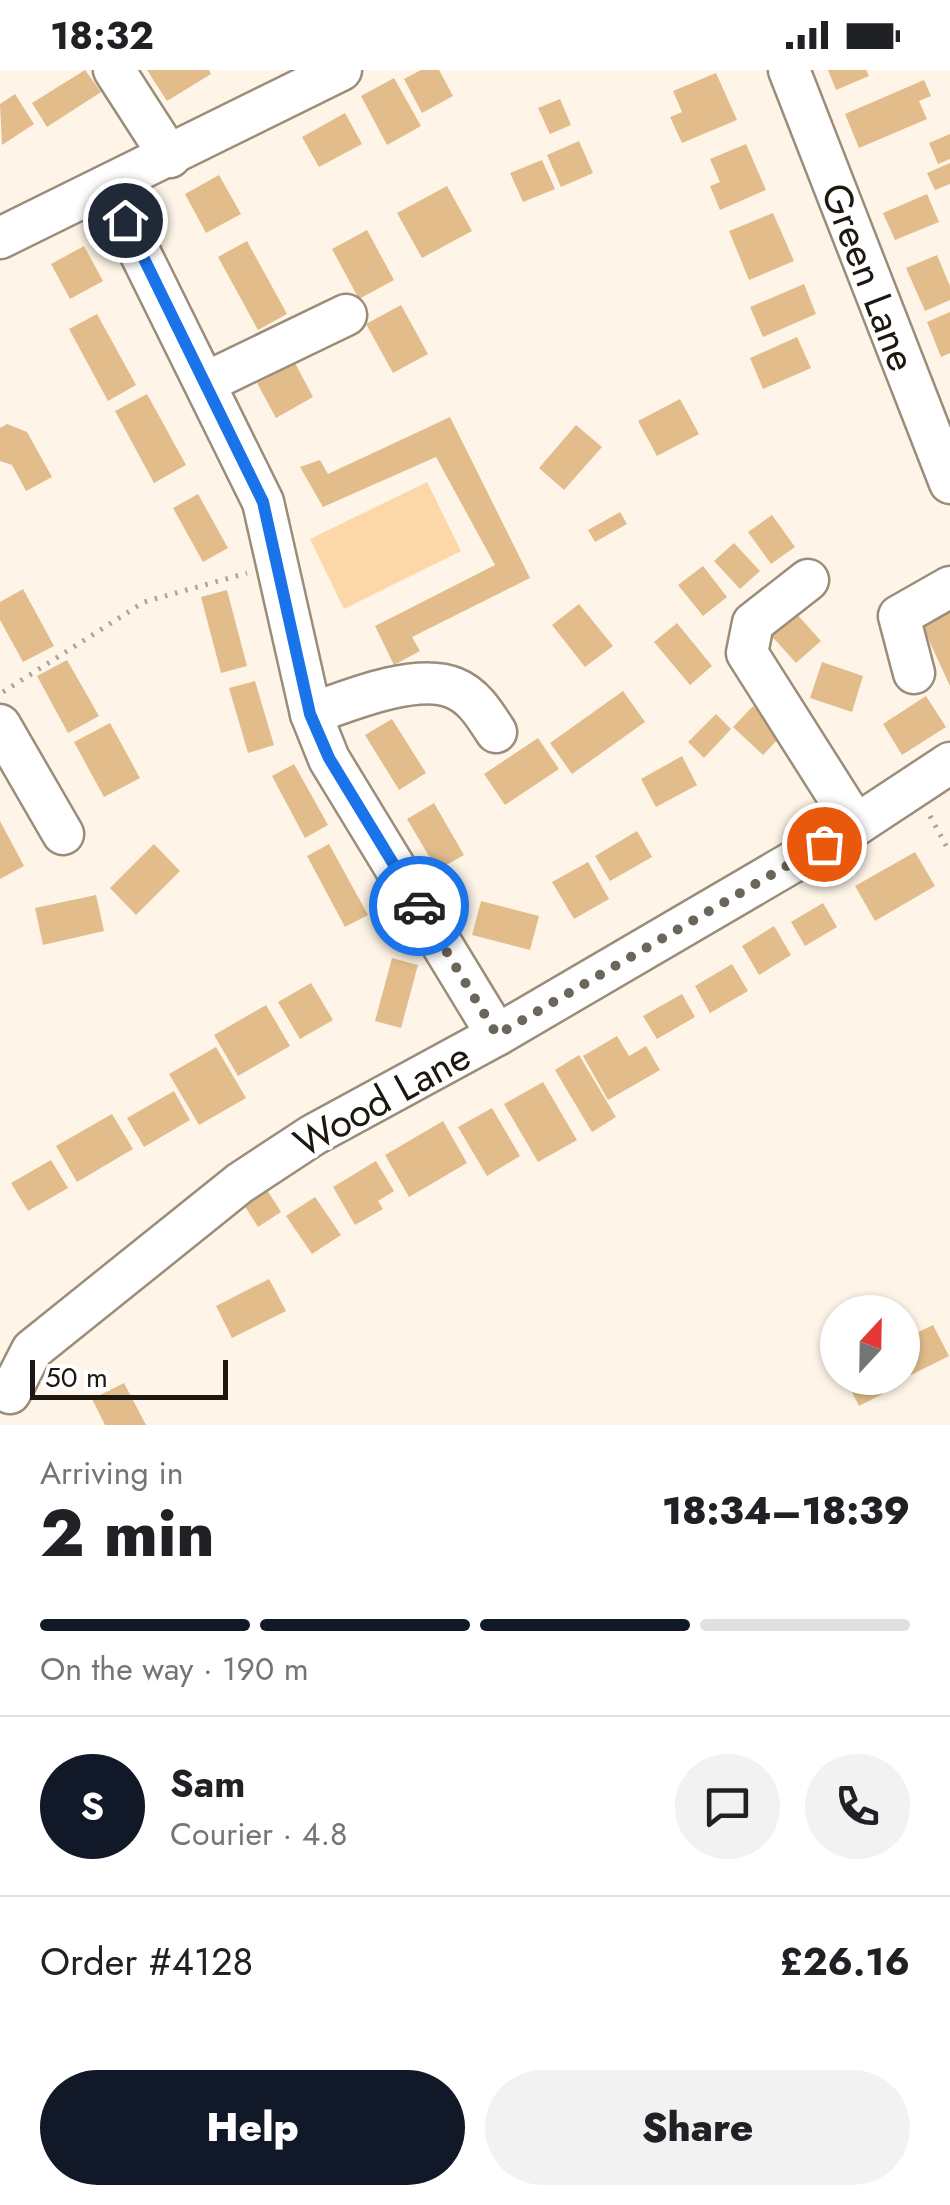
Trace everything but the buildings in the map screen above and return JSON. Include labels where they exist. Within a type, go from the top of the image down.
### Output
[{"type":"street","points":[[114,70],[170,157]]},
{"type":"street","points":[[0,238],[341,70]]},
{"type":"street","name":"Green Lane","points":[[789,70],[950,483]]},
{"type":"street","points":[[108,188],[263,502],[310,714],[329,758],[497,1035]]},
{"type":"street","points":[[207,382],[346,315]]},
{"type":"street","points":[[808,580],[753,623],[746,653],[856,825]]},
{"type":"street","points":[[914,673],[898,616],[950,587]]},
{"type":"street","points":[[310,714],[377,690],[420,686],[452,686],[493,708]]},
{"type":"street","points":[[0,724],[64,834]]},
{"type":"street","name":"Wood Lane","points":[[10,1402],[32,1350],[240,1183],[313,1135],[497,1035],[856,825],[950,764]]},
{"type":"path","points":[[0,694],[144,602],[274,565]]},
{"type":"path","points":[[913,786],[950,853]]},
{"type":"shaded area","points":[[427,482],[461,551],[344,609],[310,539]]},
{"type":"way so far","points":[[419,906],[497,1035],[824,844]]},
{"type":"route","points":[[125,220],[240,448],[263,502],[310,714],[329,758],[419,906]]}]
